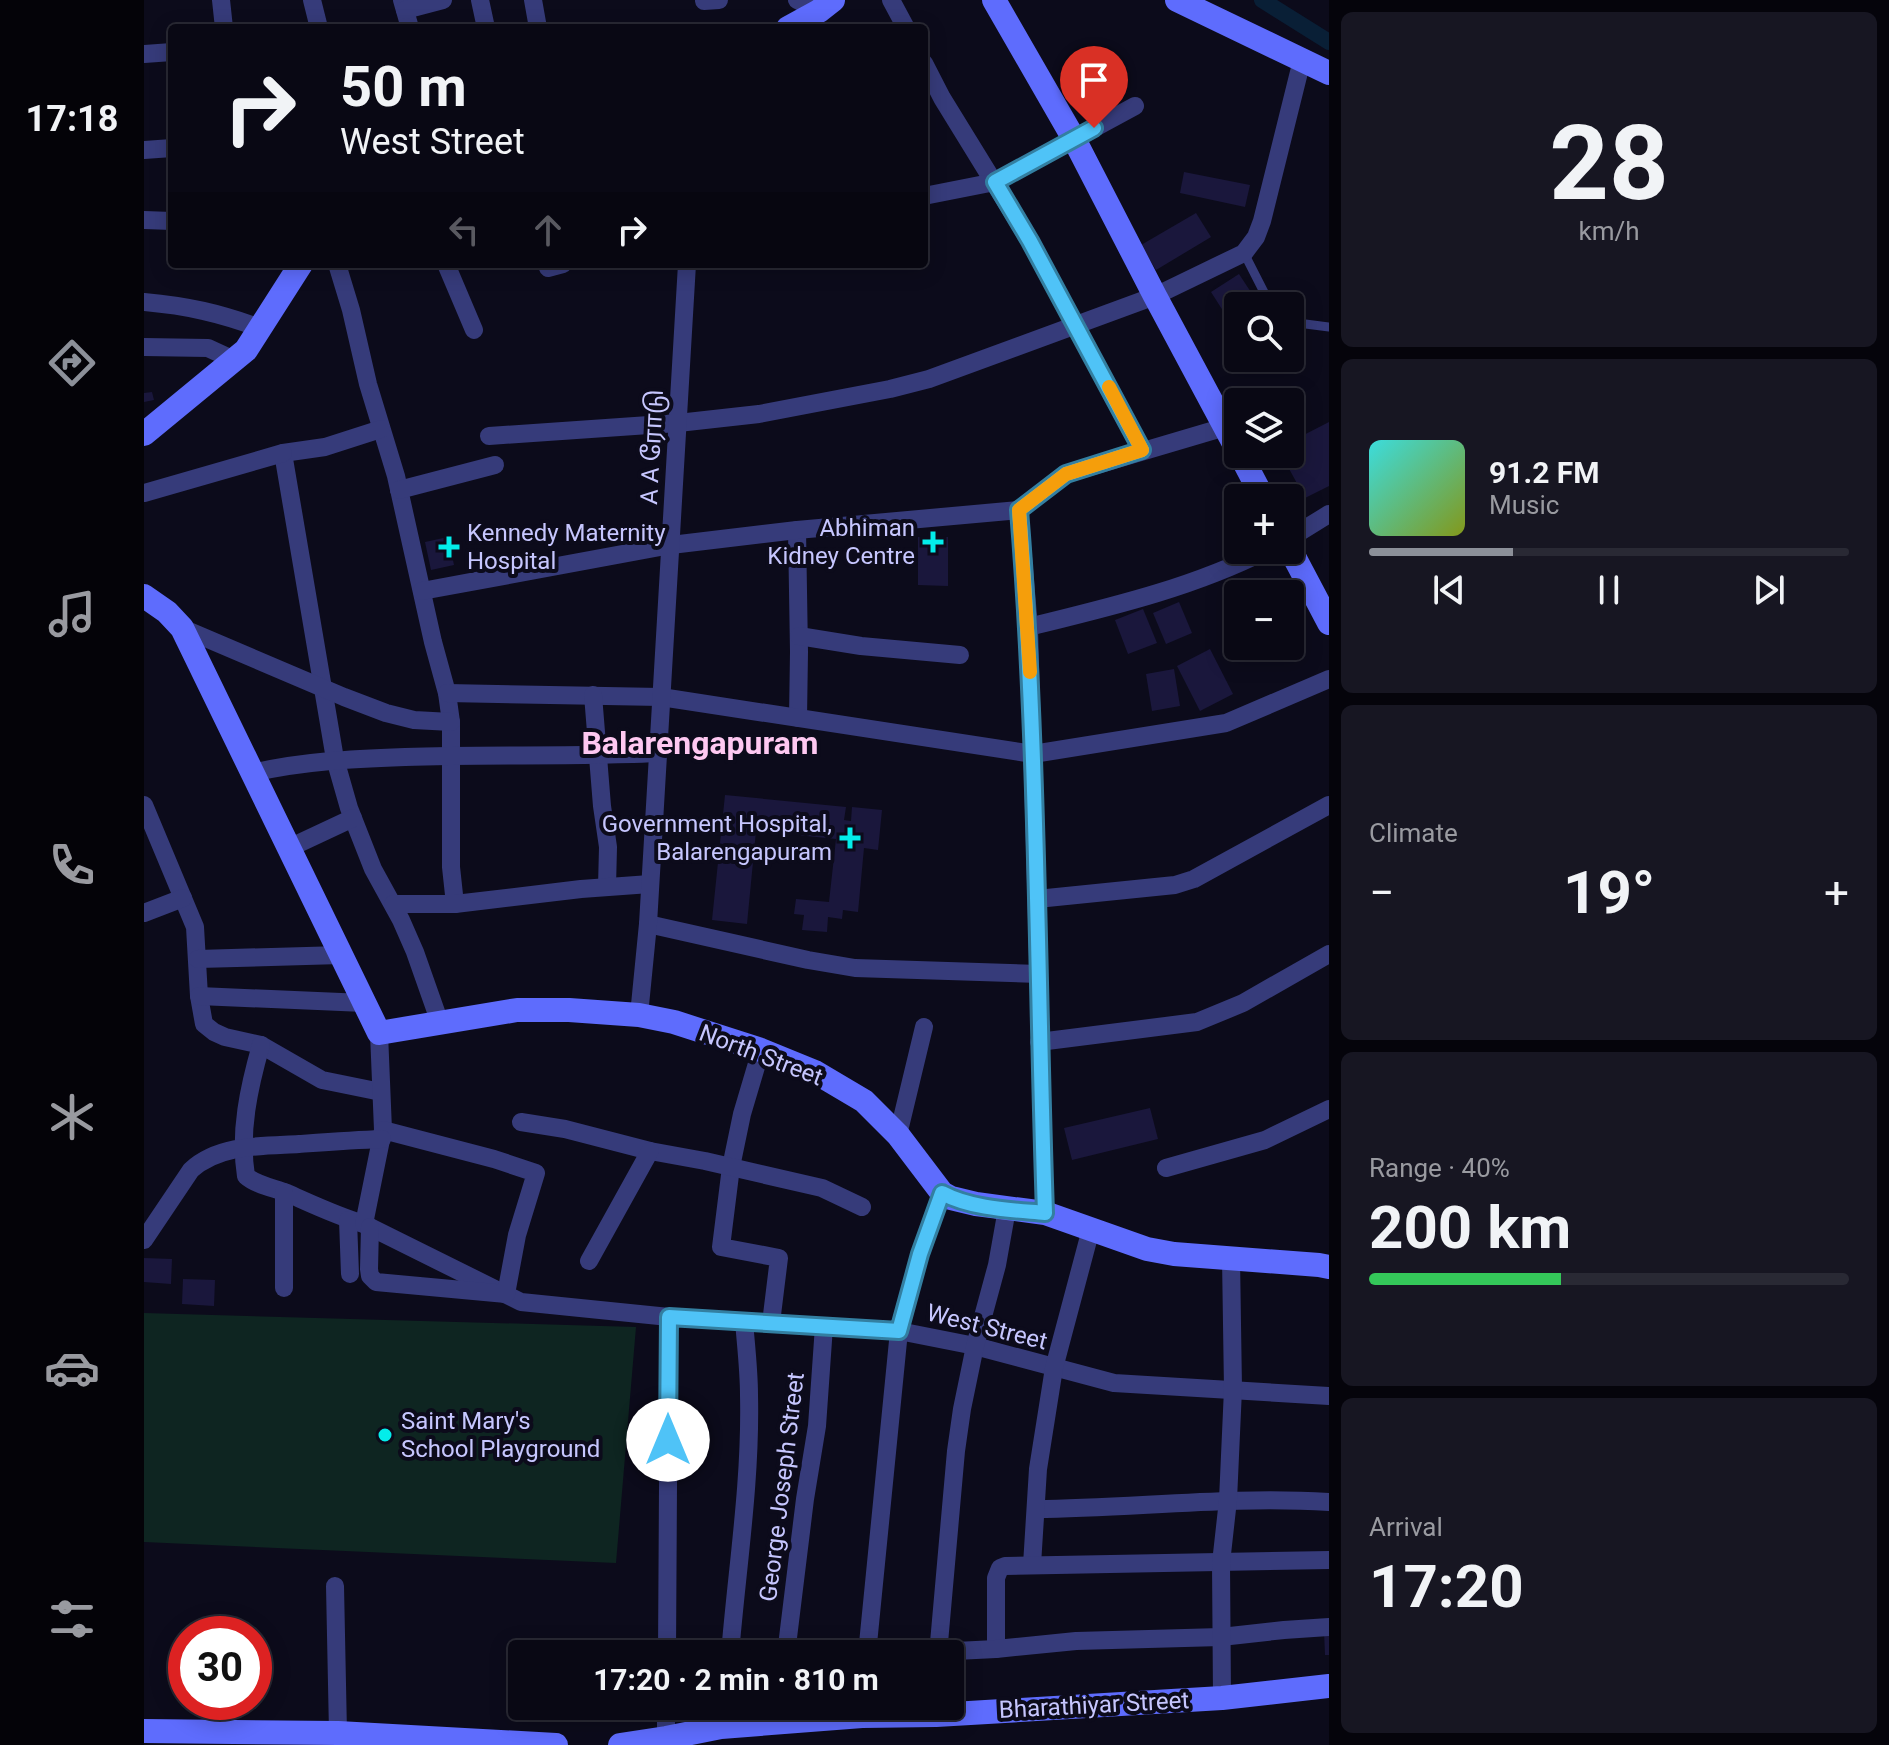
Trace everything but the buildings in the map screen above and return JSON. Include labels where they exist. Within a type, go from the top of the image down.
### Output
[{"type":"street","points":[[221,0],[224,24]]},
{"type":"street","points":[[312,0],[318,24]]},
{"type":"street","points":[[405,13],[443,0]]},
{"type":"street","points":[[480,0],[485,24]]},
{"type":"street","points":[[533,0],[537,24]]},
{"type":"street","points":[[797,0],[826,6]]},
{"type":"street","points":[[891,0],[904,24]]},
{"type":"street","points":[[994,0],[1074,139],[1224,425]]},
{"type":"street","points":[[1177,0],[1329,73]]},
{"type":"street","points":[[795,24],[826,6]]},
{"type":"street","points":[[144,54],[168,52]]},
{"type":"street","points":[[489,436],[759,414],[890,389],[929,379],[1155,296],[1244,253],[1256,237],[1302,60]]},
{"type":"street","points":[[928,71],[1030,241],[1142,450]]},
{"type":"street","points":[[928,195],[995,182],[1135,106]]},
{"type":"street","points":[[144,150],[168,148]]},
{"type":"street","points":[[144,220],[168,221]]},
{"type":"street","points":[[144,434],[246,350],[298,268]]},
{"type":"street","points":[[338,268],[399,490],[447,693],[451,722],[451,867],[455,904]]},
{"type":"street","points":[[448,268],[474,330]]},
{"type":"street","name":"A A ரோடு","points":[[639,1015],[648,924],[687,268]]},
{"type":"street","points":[[144,302],[220,313],[260,328]]},
{"type":"street","points":[[144,347],[208,348],[234,360]]},
{"type":"street","points":[[422,591],[671,545],[1019,510],[1066,474],[1224,427]]},
{"type":"street","points":[[144,493],[283,453],[325,447],[381,429]]},
{"type":"street","points":[[283,453],[335,759],[373,869],[415,952],[440,1023]]},
{"type":"street","points":[[399,490],[495,465]]},
{"type":"street","points":[[1019,510],[1029,627],[1045,1213]]},
{"type":"street","points":[[1304,529],[1329,514]]},
{"type":"street","points":[[797,530],[798,718]]},
{"type":"street","points":[[1029,627],[1136,600],[1238,564]]},
{"type":"street","points":[[1298,564],[1328,617]]},
{"type":"street","points":[[144,596],[167,612],[182,628],[379,1033],[382,1134],[350,1274]]},
{"type":"street","points":[[182,628],[386,713],[414,720],[451,722]]},
{"type":"street","points":[[799,636],[861,646],[960,655]]},
{"type":"street","points":[[447,693],[661,697],[1033,754],[1226,723],[1329,679]]},
{"type":"street","points":[[593,695],[608,847],[607,887]]},
{"type":"street","points":[[252,773],[335,759],[658,753]]},
{"type":"street","points":[[144,805],[150,834],[195,927],[204,1024],[214,1032],[261,1045],[322,1080],[381,1092]]},
{"type":"street","points":[[1037,899],[1175,885],[1194,879],[1329,805]]},
{"type":"street","points":[[289,848],[353,818]]},
{"type":"street","points":[[393,904],[455,904],[650,884]]},
{"type":"street","points":[[144,913],[183,898]]},
{"type":"street","points":[[648,924],[855,968],[1039,974]]},
{"type":"street","points":[[1039,1042],[1197,1022],[1243,1003],[1329,954]]},
{"type":"street","points":[[198,959],[341,955]]},
{"type":"street","points":[[199,996],[364,1003]]},
{"type":"street","name":"North Street","points":[[379,1033],[517,1010],[639,1015],[674,1022],[761,1050],[815,1072],[864,1101],[898,1135],[942,1193]]},
{"type":"street","points":[[898,1135],[924,1027]]},
{"type":"street","points":[[243,1147],[249,1086],[261,1045]]},
{"type":"street","points":[[761,1050],[742,1114],[731,1167],[721,1247],[779,1258],[771,1323]]},
{"type":"street","points":[[1166,1168],[1265,1140],[1329,1109]]},
{"type":"street","points":[[521,1122],[565,1129],[650,1151],[822,1188],[862,1207]]},
{"type":"street","points":[[144,1240],[199,1162],[243,1147],[382,1134],[494,1159],[536,1173],[517,1235],[506,1294],[376,1282],[370,1276],[361,1224]]},
{"type":"street","name":"West Street","points":[[243,1147],[246,1176],[250,1180],[361,1224],[521,1302],[669,1317],[899,1331],[975,1346],[1114,1383],[1329,1396]]},
{"type":"street","points":[[589,1261],[650,1151]]},
{"type":"street","points":[[284,1192],[284,1288]]},
{"type":"street","points":[[868,1640],[899,1331],[920,1254],[942,1193],[951,1198],[1007,1209],[1045,1213],[1161,1252],[1329,1267]]},
{"type":"street","points":[[939,1640],[956,1451],[975,1346],[997,1265],[1007,1209]]},
{"type":"street","points":[[1032,1565],[1038,1469],[1054,1368],[1091,1229]]},
{"type":"street","points":[[1222,1698],[1221,1563],[1228,1500],[1233,1389],[1231,1258]]},
{"type":"street","points":[[667,1640],[669,1317]]},
{"type":"street","points":[[731,1640],[748,1457],[749,1396],[744,1321]]},
{"type":"street","name":"George Joseph Street","points":[[788,1640],[817,1426],[824,1326]]},
{"type":"street","points":[[1036,1509],[1228,1500],[1329,1502]]},
{"type":"street","points":[[996,1649],[997,1572],[1005,1566],[1329,1560]]},
{"type":"street","points":[[335,1586],[338,1733]]},
{"type":"street","points":[[964,1651],[1076,1641],[1221,1637],[1329,1627]]},
{"type":"street","name":"Bharathiyar Street","points":[[964,1709],[1222,1698],[1329,1686]]},
{"type":"street","points":[[666,1720],[666,1738]]},
{"type":"street","name":"Bharathiyar Street","points":[[620,1745],[666,1738],[712,1720]]},
{"type":"street","points":[[144,1731],[338,1733],[556,1745]]},
{"type":"lane","points":[[1244,253],[1264,292]]},
{"type":"lane","points":[[1304,324],[1329,327]]},
{"type":"green space","name":"Saint Mary's School Playground","points":[[144,1313],[636,1327],[616,1563],[144,1542]]},
{"type":"waterway","points":[[1262,0],[1329,42]]},
{"type":"slow traffic","points":[[1030,672],[1019,510],[1066,474],[1142,450],[1109,387]]},
{"type":"place","name":"Abhiman Kidney Centre","points":[[933,542]]},
{"type":"place","name":"Kennedy Maternity Hospital","points":[[449,547]]},
{"type":"place","name":"Government Hospital, Balarengapuram","points":[[850,838]]},
{"type":"place","name":"Saint Mary's School Playground","points":[[385,1435]]},
{"type":"district","name":"Balarengapuram","points":[[700,743]]},
{"type":"route","points":[[668,1440],[669,1317],[899,1331],[920,1254],[942,1193],[976,1204],[1045,1213],[1029,627],[1019,510],[1066,474],[1142,450],[995,182],[1094,128]]}]
